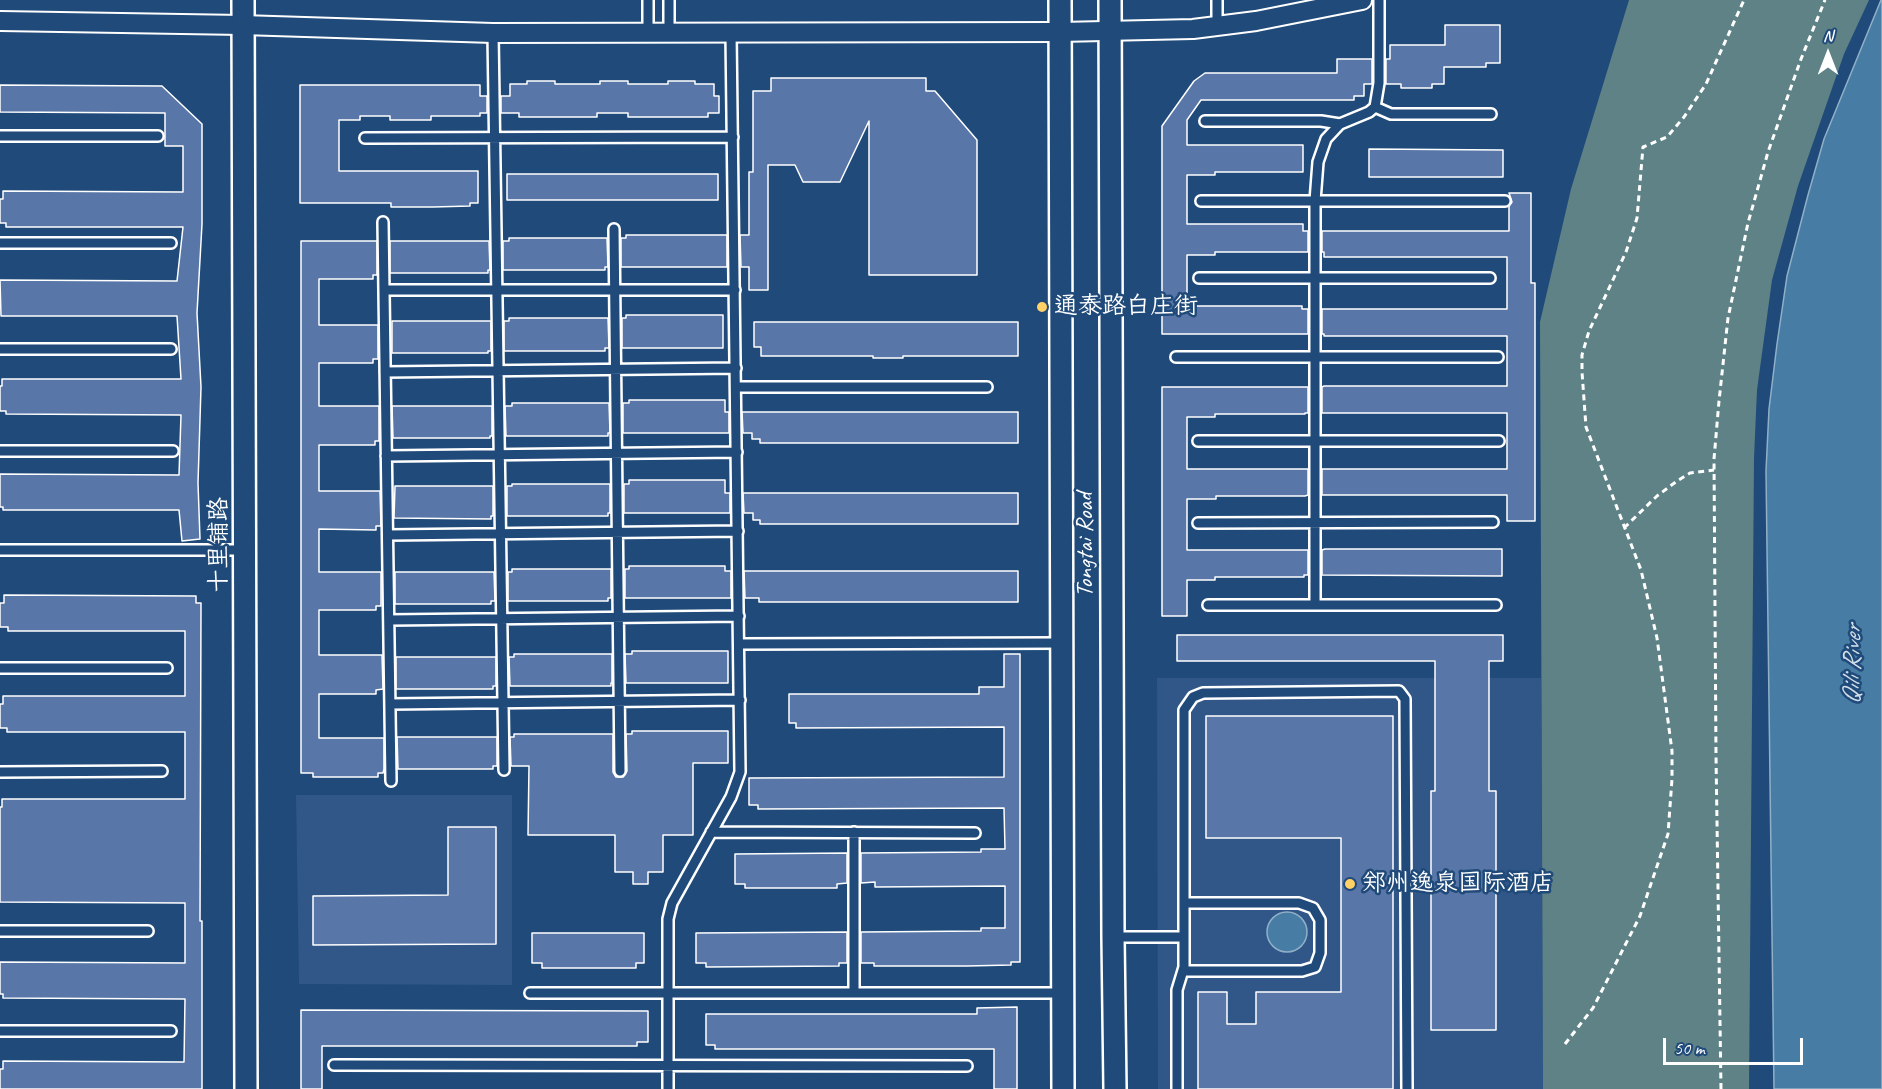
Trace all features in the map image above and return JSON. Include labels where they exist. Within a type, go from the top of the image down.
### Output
[{"type":"street","name":"十里铺路","points":[[243,0],[246,1089]]},
{"type":"street","name":"Tongtai Road","points":[[1060,0],[1063,1089]]},
{"type":"street","name":"Tongtai Road","points":[[1110,0],[1115,1089]]},
{"type":"street","points":[[0,21],[242,25],[493,33],[1060,32],[1193,29],[1268,19],[1362,0]]},
{"type":"lane","points":[[648,0],[648,33]]},
{"type":"lane","points":[[669,0],[669,33]]},
{"type":"lane","points":[[1217,0],[1217,26]]},
{"type":"lane","points":[[1315,605],[1315,201],[1318,162],[1326,139],[1340,124],[1369,112],[1375,107],[1379,83],[1380,0]]},
{"type":"lane","points":[[493,33],[504,770]]},
{"type":"lane","points":[[668,1089],[668,920],[672,903],[731,796],[741,772],[732,33]]},
{"type":"lane","points":[[1375,107],[1390,114],[1491,114]]},
{"type":"lane","points":[[1205,121],[1321,121],[1340,124]]},
{"type":"lane","points":[[0,136],[158,136]]},
{"type":"lane","points":[[365,138],[733,137]]},
{"type":"lane","points":[[1201,201],[1505,201]]},
{"type":"lane","points":[[383,222],[392,781]]},
{"type":"lane","points":[[614,229],[620,771]]},
{"type":"lane","points":[[0,243],[171,243]]},
{"type":"lane","points":[[1199,278],[1490,278]]},
{"type":"lane","points":[[384,290],[735,290]]},
{"type":"lane","points":[[0,349],[171,349]]},
{"type":"lane","points":[[1176,357],[1498,357]]},
{"type":"lane","points":[[385,372],[736,368]]},
{"type":"lane","points":[[736,387],[987,387]]},
{"type":"lane","points":[[1198,441],[1499,441]]},
{"type":"lane","points":[[0,451],[173,451]]},
{"type":"lane","points":[[386,456],[737,452]]},
{"type":"lane","points":[[1198,523],[1492,522]]},
{"type":"lane","points":[[388,535],[738,531]]},
{"type":"lane","points":[[0,550],[245,550]]},
{"type":"lane","points":[[1208,605],[1496,605]]},
{"type":"lane","points":[[389,620],[739,616]]},
{"type":"lane","points":[[739,644],[1061,643]]},
{"type":"lane","points":[[0,668],[167,668]]},
{"type":"lane","points":[[1177,1089],[1177,990],[1182,970],[1184,937],[1184,710],[1193,697],[1203,693],[1399,691],[1405,699],[1407,1089]]},
{"type":"lane","points":[[390,704],[740,700]]},
{"type":"lane","points":[[0,772],[162,771]]},
{"type":"lane","points":[[711,832],[975,833]]},
{"type":"lane","points":[[854,832],[854,993]]},
{"type":"lane","points":[[1182,970],[1302,971],[1315,967],[1320,953],[1320,920],[1314,908],[1306,905],[1299,903],[1184,903]]},
{"type":"lane","points":[[0,931],[148,931]]},
{"type":"lane","points":[[1113,937],[1184,937]]},
{"type":"lane","points":[[530,993],[1064,993]]},
{"type":"lane","points":[[0,1031],[171,1030]]},
{"type":"lane","points":[[334,1065],[967,1066]]},
{"type":"path","points":[[1565,1044],[1593,1008],[1640,916],[1668,834],[1672,779],[1672,752],[1657,638],[1641,570],[1586,427],[1582,355],[1588,331],[1626,252],[1637,218],[1642,147],[1667,137],[1684,117],[1706,84],[1744,0]]},
{"type":"path","points":[[1721,1089],[1714,470],[1719,401],[1728,318],[1748,223],[1768,152],[1825,0]]},
{"type":"path","points":[[1624,528],[1657,496],[1677,481],[1690,473],[1714,470]]},
{"type":"shaded area","name":"郑州逸泉国际酒店","points":[[1157,678],[1541,678],[1543,1089],[1158,1089]]},
{"type":"shaded area","points":[[296,795],[512,795],[512,985],[299,984]]},
{"type":"green space","points":[[1629,0],[1869,0],[1844,54],[1798,186],[1772,280],[1757,390],[1754,458],[1749,1089],[1543,1089],[1540,322],[1571,189]]},
{"type":"water","name":"Qili River","points":[[1881,0],[1882,1089],[1774,1089],[1766,471],[1769,409],[1787,276],[1808,195],[1824,139]]},
{"type":"water","points":[[1287,912],[1301,918],[1307,932],[1301,946],[1287,952],[1273,946],[1267,932],[1273,918]]},
{"type":"building","points":[[1445,25],[1500,25],[1500,63],[1486,63],[1486,67],[1444,67],[1444,84],[1432,84],[1432,88],[1401,88],[1401,84],[1386,84],[1386,59],[1390,59],[1390,45],[1445,45]]},
{"type":"building","points":[[1337,59],[1372,59],[1372,84],[1364,84],[1364,96],[1354,96],[1354,100],[1201,100],[1187,120],[1187,145],[1303,145],[1303,172],[1215,172],[1215,175],[1187,175],[1187,224],[1303,224],[1303,231],[1308,231],[1308,252],[1215,252],[1215,255],[1187,255],[1187,306],[1302,306],[1302,309],[1308,309],[1308,334],[1162,334],[1162,126],[1194,81],[1205,73],[1337,73]]},
{"type":"building","points":[[771,78],[926,78],[926,91],[935,91],[977,140],[977,275],[869,275],[869,121],[840,182],[803,182],[795,165],[768,165],[768,290],[749,290],[749,267],[741,267],[740,235],[749,235],[749,172],[753,172],[753,91],[771,91]]},
{"type":"building","points":[[527,81],[555,81],[555,84],[600,84],[600,81],[628,81],[628,84],[668,84],[668,81],[695,81],[695,84],[714,84],[714,96],[719,96],[719,113],[708,113],[708,117],[628,117],[628,113],[597,113],[597,117],[519,117],[519,113],[501,113],[501,96],[510,96],[510,84],[527,84]]},
{"type":"building","points":[[0,85],[162,86],[202,124],[202,224],[197,313],[201,387],[198,483],[200,539],[182,541],[179,510],[3,510],[3,507],[0,507],[0,474],[179,475],[181,415],[6,414],[6,411],[0,411],[2,379],[181,379],[177,316],[1,316],[0,280],[177,281],[183,227],[6,227],[6,223],[0,223],[0,199],[3,199],[3,191],[183,192],[183,146],[165,146],[165,113],[0,112]]},
{"type":"building","points":[[300,85],[480,85],[480,96],[487,96],[487,113],[480,113],[480,116],[431,116],[431,120],[390,120],[390,116],[360,116],[360,120],[339,120],[339,171],[478,171],[478,203],[470,203],[470,206],[391,207],[391,203],[300,203]]},
{"type":"building","points":[[1369,149],[1503,150],[1503,177],[1369,177]]},
{"type":"building","points":[[507,174],[718,174],[718,200],[507,200]]},
{"type":"building","points":[[1509,193],[1531,193],[1531,283],[1535,283],[1535,521],[1507,521],[1507,495],[1322,495],[1322,469],[1507,469],[1507,413],[1322,413],[1322,387],[1507,386],[1507,336],[1324,336],[1322,334],[1322,309],[1507,309],[1507,257],[1324,257],[1322,231],[1509,231],[1509,206],[1512,202]]},
{"type":"building","points":[[626,235],[727,235],[727,267],[621,267],[621,238],[626,238]]},
{"type":"building","points":[[509,238],[607,238],[608,267],[605,267],[605,270],[503,270],[503,241],[509,241]]},
{"type":"building","points":[[301,241],[377,241],[377,275],[373,275],[373,279],[319,279],[319,325],[378,325],[378,359],[373,359],[373,363],[319,363],[319,406],[379,406],[379,441],[375,441],[375,445],[319,445],[319,491],[380,491],[381,526],[376,526],[376,530],[319,529],[319,572],[381,572],[381,606],[376,606],[376,610],[319,610],[319,655],[382,655],[383,689],[376,690],[376,694],[319,694],[319,738],[384,738],[384,769],[383,773],[378,773],[378,777],[313,777],[313,773],[301,773]]},
{"type":"building","points":[[390,241],[489,241],[490,270],[488,273],[390,273]]},
{"type":"building","points":[[626,315],[723,315],[723,348],[622,348],[622,318],[626,318]]},
{"type":"building","points":[[509,318],[608,318],[609,348],[605,348],[605,351],[504,351],[504,321],[509,321]]},
{"type":"building","points":[[392,321],[491,321],[491,351],[488,353],[392,353]]},
{"type":"building","points":[[754,322],[1018,322],[1018,356],[873,358],[873,356],[761,356],[761,347],[754,347]]},
{"type":"building","points":[[1162,387],[1308,387],[1308,413],[1305,414],[1215,414],[1215,417],[1187,417],[1187,469],[1308,469],[1308,495],[1216,496],[1216,499],[1187,499],[1187,550],[1308,550],[1308,575],[1304,577],[1215,577],[1215,580],[1187,580],[1187,616],[1162,616]]},
{"type":"building","points":[[629,400],[725,400],[725,412],[729,412],[729,433],[623,433],[623,403],[629,403]]},
{"type":"building","points":[[512,403],[609,403],[610,433],[608,436],[506,436],[505,406],[512,406]]},
{"type":"building","points":[[392,406],[492,406],[492,436],[490,438],[393,438]]},
{"type":"building","points":[[742,412],[1018,412],[1018,443],[760,443],[760,439],[752,439],[752,433],[743,433]]},
{"type":"building","points":[[629,480],[725,480],[725,493],[730,493],[730,513],[624,513],[624,484],[629,484]]},
{"type":"building","points":[[512,484],[610,484],[610,513],[608,516],[507,516],[507,486],[512,486]]},
{"type":"building","points":[[395,486],[493,486],[493,516],[491,519],[394,518]]},
{"type":"building","points":[[743,493],[1018,493],[1018,524],[760,524],[760,520],[753,520],[753,513],[744,513]]},
{"type":"building","points":[[1502,549],[1502,576],[1322,575],[1322,550]]},
{"type":"building","points":[[629,566],[725,566],[725,571],[731,571],[731,598],[625,598],[625,569],[629,569]]},
{"type":"building","points":[[512,569],[611,569],[611,598],[608,598],[608,601],[508,601],[508,572],[512,572]]},
{"type":"building","points":[[744,571],[1018,571],[1018,602],[759,602],[759,598],[745,598]]},
{"type":"building","points":[[395,572],[494,572],[495,601],[491,601],[491,604],[395,604]]},
{"type":"building","points":[[4,595],[196,596],[196,603],[201,603],[202,1089],[0,1089],[0,1069],[3,1069],[3,1061],[184,1062],[185,999],[3,998],[3,994],[0,994],[0,962],[185,963],[185,903],[0,902],[0,807],[2,807],[2,799],[185,799],[185,732],[7,732],[7,728],[0,728],[0,704],[3,704],[3,696],[185,696],[185,631],[8,631],[8,627],[0,627],[0,603],[4,603]]},
{"type":"building","points":[[1177,635],[1503,635],[1503,661],[1489,661],[1489,791],[1496,791],[1496,1030],[1431,1030],[1431,791],[1435,791],[1435,661],[1177,661]]},
{"type":"building","points":[[632,651],[728,651],[728,683],[626,683],[625,654],[632,654]]},
{"type":"building","points":[[514,654],[612,654],[612,683],[611,686],[510,686],[509,657],[514,657]]},
{"type":"building","points":[[1004,654],[1020,654],[1020,962],[1011,962],[1011,965],[967,966],[874,966],[874,963],[861,963],[861,932],[981,931],[981,928],[1005,928],[1005,886],[875,887],[875,882],[861,883],[861,853],[981,852],[981,849],[1005,849],[1004,808],[758,809],[758,805],[749,805],[749,778],[1004,777],[1004,727],[796,728],[796,723],[789,723],[789,694],[979,694],[979,687],[1004,687]]},
{"type":"building","points":[[396,657],[496,657],[496,686],[493,686],[493,689],[396,689]]},
{"type":"building","points":[[1206,716],[1393,716],[1393,1089],[1198,1089],[1198,992],[1227,992],[1227,1024],[1256,1024],[1256,992],[1341,992],[1341,838],[1206,838]]},
{"type":"building","points":[[632,731],[728,731],[728,763],[693,763],[693,835],[663,835],[663,872],[648,872],[648,884],[633,884],[633,872],[615,872],[615,835],[528,835],[529,766],[511,766],[510,737],[514,737],[514,734],[613,734],[613,772],[616,777],[623,777],[627,771],[626,734],[632,734]]},
{"type":"building","points":[[397,737],[497,737],[497,766],[493,766],[493,769],[398,769]]},
{"type":"building","points":[[448,827],[496,827],[496,944],[313,945],[313,896],[448,895]]},
{"type":"building","points":[[847,853],[847,883],[837,884],[837,888],[745,888],[745,884],[735,884],[735,854]]},
{"type":"building","points":[[847,932],[847,963],[839,963],[839,966],[706,967],[706,963],[696,963],[696,933]]},
{"type":"building","points":[[532,933],[644,933],[644,963],[636,963],[636,968],[542,968],[542,963],[532,963]]},
{"type":"building","points":[[1017,1007],[1017,1089],[994,1089],[994,1049],[715,1049],[715,1045],[706,1045],[706,1014],[977,1014],[977,1008]]},
{"type":"building","points":[[301,1010],[648,1011],[648,1042],[637,1042],[637,1046],[322,1046],[322,1089],[301,1089]]},
{"type":"place","name":"通泰路白庄街","points":[[1042,307]]},
{"type":"place","name":"郑州逸泉国际酒店","points":[[1350,884]]}]
